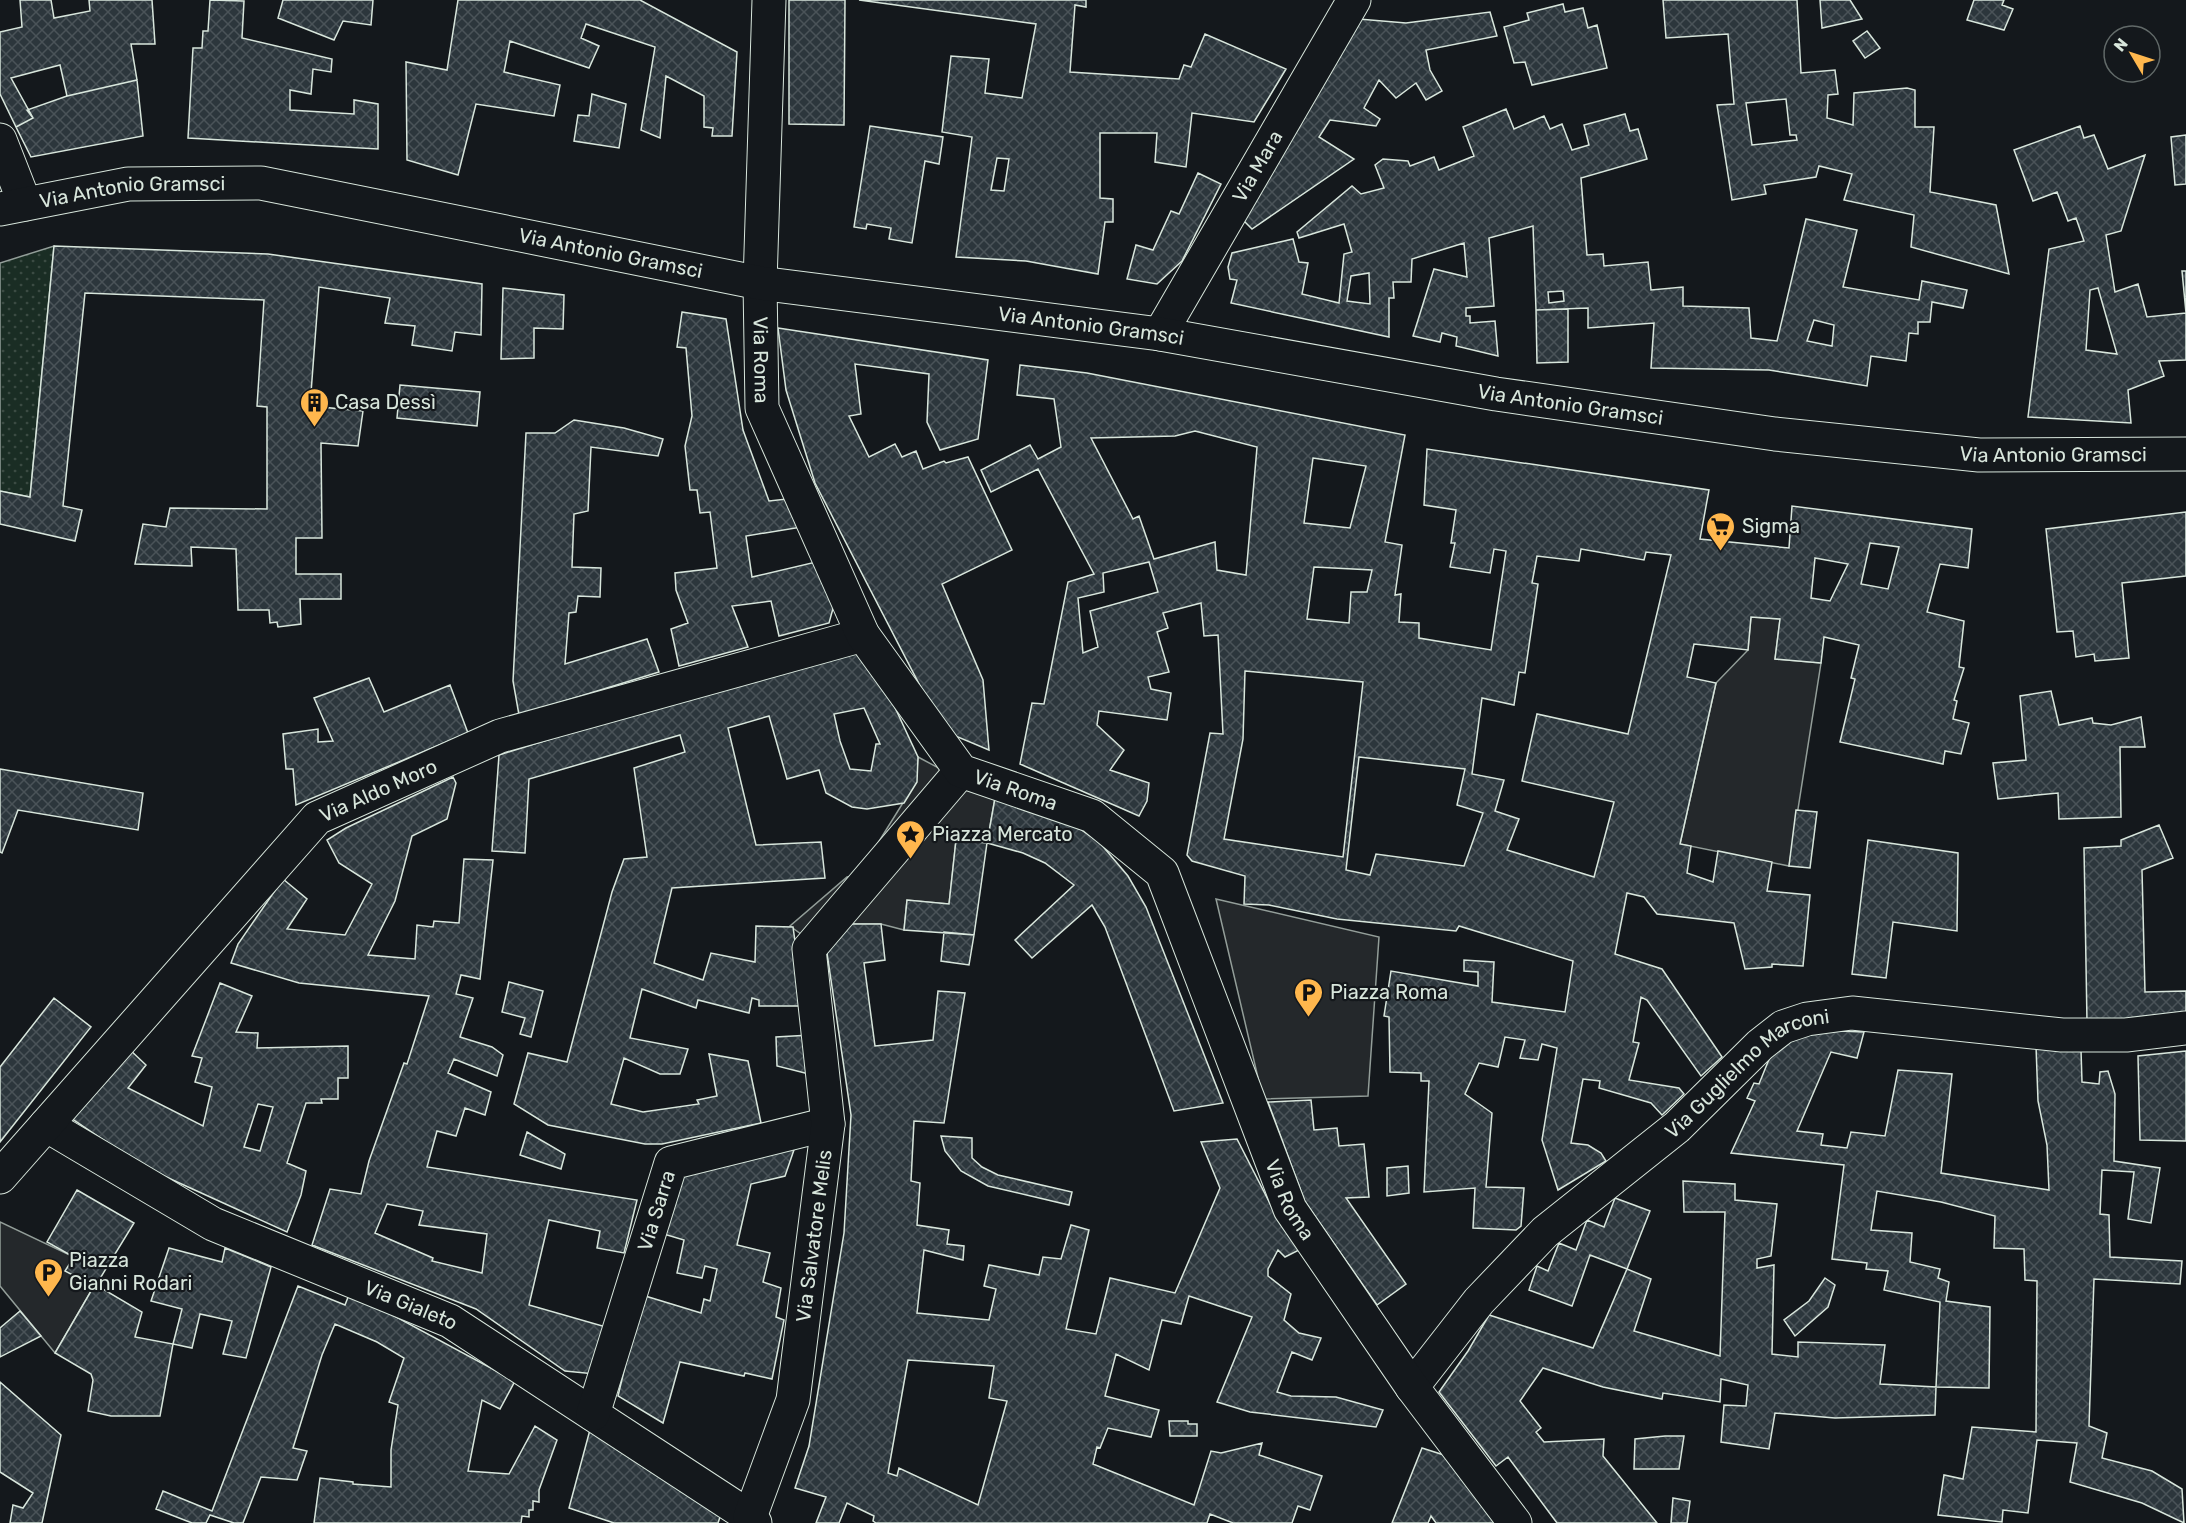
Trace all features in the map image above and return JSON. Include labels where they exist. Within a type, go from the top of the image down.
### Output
[{"type":"street","name":"Via Roma","points":[[769,0],[760,283],[762,408],[862,635],[962,771],[1092,816],[1162,873],[1290,1209],[1412,1387],[1515,1523]]},
{"type":"street","name":"Via Mara","points":[[1160,334],[1354,0]]},
{"type":"street","points":[[0,140],[12,207]]},
{"type":"street","name":"Via Antonio Gramsci","points":[[12,207],[128,184],[261,183],[760,283],[1160,334],[1496,394],[1784,436],[1979,456],[2186,454]]},
{"type":"street","name":"Via Aldo Moro","points":[[0,1177],[317,818],[500,736],[862,635]]},
{"type":"street","name":"Via Salvatore Melis","points":[[752,1520],[793,1400],[828,1124],[809,949],[962,771]]},
{"type":"street","name":"Via Guglielmo Marconi","points":[[1412,1387],[1479,1300],[1545,1232],[1677,1127],[1760,1045],[1783,1027],[1807,1019],[1852,1013],[2062,1035],[2126,1035],[2186,1028]]},
{"type":"street","name":"Via Sarra","points":[[593,1414],[671,1163],[828,1124]]},
{"type":"street","name":"Via Gialeto","points":[[46,1125],[213,1224],[450,1321],[752,1520]]},
{"type":"green space","points":[[54,246],[30,497],[0,491],[0,263]]},
{"type":"shaded area","points":[[1751,617],[1780,619],[1775,659],[1821,663],[1789,866],[1680,844],[1716,683],[1748,650]]},
{"type":"shaded area","name":"Piazza Mercato","points":[[918,757],[995,798],[987,843],[956,840],[949,904],[907,900],[904,930],[881,924],[840,924],[827,953],[790,926],[847,877],[858,875],[916,782]]},
{"type":"shaded area","name":"Piazza Roma","points":[[1216,899],[1379,937],[1368,1096],[1263,1099]]},
{"type":"shaded area","name":"Piazza Gianni Rodari","points":[[0,1222],[74,1257],[94,1286],[55,1353],[0,1286]]},
{"type":"building","points":[[20,0],[51,0],[54,18],[90,11],[89,0],[152,0],[155,44],[131,44],[137,80],[67,96],[60,65],[11,78],[33,118],[16,127],[0,94],[0,32],[22,27]]},
{"type":"building","points":[[210,0],[244,1],[242,38],[332,59],[331,72],[313,69],[311,94],[290,90],[290,110],[354,114],[354,100],[378,104],[378,149],[188,138],[193,48],[202,48],[203,31],[208,31]]},
{"type":"building","points":[[283,0],[373,0],[371,25],[343,21],[334,40],[278,18]]},
{"type":"building","points":[[458,0],[640,0],[737,52],[732,136],[712,136],[713,128],[704,127],[704,96],[666,76],[660,138],[641,130],[655,47],[586,24],[581,38],[599,46],[589,68],[510,41],[504,72],[560,85],[554,116],[476,104],[458,175],[407,160],[406,62],[447,70]]},
{"type":"building","points":[[789,0],[845,0],[844,125],[789,124]]},
{"type":"building","points":[[859,0],[1086,0],[1086,7],[1075,5],[1070,72],[1179,79],[1184,65],[1191,67],[1205,34],[1286,69],[1254,122],[1192,113],[1186,167],[1155,162],[1157,133],[1100,133],[1100,198],[1113,199],[1113,222],[1105,222],[1098,274],[1026,261],[956,257],[972,137],[942,132],[951,56],[989,59],[985,93],[1022,98],[1036,24]],"holes":[[[997,158],[1009,159],[1004,191],[991,190]]]},
{"type":"building","points":[[1663,0],[1797,0],[1801,73],[1835,70],[1838,94],[1828,95],[1827,118],[1853,125],[1854,93],[1907,88],[1915,90],[1915,127],[1934,127],[1930,192],[1996,205],[2009,274],[1911,247],[1914,215],[1844,200],[1852,174],[1819,166],[1816,177],[1764,185],[1766,194],[1732,200],[1717,105],[1734,104],[1728,34],[1666,38]],"holes":[[[1786,99],[1790,135],[1796,135],[1797,140],[1752,145],[1746,103]]]},
{"type":"building","points":[[1820,0],[1850,0],[1862,19],[1822,28]]},
{"type":"building","points":[[1974,0],[2004,0],[2002,5],[2013,9],[2004,30],[1967,20]]},
{"type":"building","points":[[1563,4],[1565,12],[1583,8],[1588,28],[1597,25],[1607,68],[1532,85],[1525,62],[1514,63],[1504,27],[1529,20],[1527,13]]},
{"type":"building","points":[[1490,12],[1497,36],[1426,50],[1430,70],[1442,91],[1426,100],[1416,83],[1396,98],[1379,80],[1364,108],[1380,119],[1376,126],[1330,120],[1319,137],[1354,159],[1252,229],[1239,216],[1359,19],[1406,23]]},
{"type":"building","points":[[1867,31],[1880,48],[1865,58],[1853,41]]},
{"type":"building","points":[[137,80],[143,136],[31,157],[16,127],[33,118],[27,110],[67,96]]},
{"type":"building","points":[[592,94],[626,104],[619,148],[574,141],[578,115],[589,116]]},
{"type":"building","points":[[1506,109],[1514,129],[1544,116],[1550,129],[1562,124],[1572,150],[1589,145],[1584,125],[1625,114],[1630,131],[1638,129],[1647,159],[1581,178],[1587,255],[1603,254],[1604,266],[1648,262],[1651,290],[1683,287],[1683,306],[1749,308],[1751,338],[1777,341],[1806,219],[1857,230],[1843,287],[1919,300],[1922,281],[1967,290],[1963,308],[1932,302],[1930,322],[1918,322],[1918,334],[1909,333],[1906,361],[1871,356],[1867,386],[1769,370],[1651,368],[1654,323],[1588,328],[1588,308],[1536,310],[1533,226],[1489,238],[1494,306],[1466,308],[1466,316],[1470,316],[1470,323],[1495,321],[1498,356],[1456,346],[1457,337],[1442,333],[1440,342],[1413,336],[1434,269],[1467,277],[1464,243],[1412,259],[1411,282],[1393,282],[1394,298],[1389,298],[1389,337],[1231,303],[1237,280],[1230,279],[1228,267],[1232,253],[1293,239],[1299,262],[1308,263],[1302,294],[1339,303],[1344,254],[1352,252],[1344,224],[1299,238],[1297,232],[1352,186],[1361,194],[1384,188],[1375,165],[1383,159],[1408,161],[1410,166],[1434,157],[1439,170],[1474,156],[1463,127]],"holes":[[[1369,273],[1370,304],[1347,301],[1351,276]],[[1563,291],[1564,301],[1549,303],[1548,292]],[[1814,320],[1834,325],[1832,346],[1807,341]]]},
{"type":"building","points":[[870,126],[943,137],[939,164],[925,161],[912,243],[889,239],[891,228],[867,224],[866,229],[854,227]]},
{"type":"building","points":[[2080,126],[2084,138],[2094,135],[2108,169],[2145,155],[2121,231],[2106,235],[2115,292],[2138,284],[2147,317],[2186,313],[2186,360],[2159,361],[2164,376],[2128,390],[2131,423],[2028,417],[2049,249],[2084,241],[2076,218],[2068,221],[2057,192],[2033,201],[2014,150]],"holes":[[[2098,288],[2117,354],[2086,350],[2090,290]]]},
{"type":"building","points":[[2186,135],[2186,184],[2175,185],[2171,137]]},
{"type":"building","points":[[1198,173],[1221,184],[1182,261],[1157,284],[1127,279],[1136,245],[1153,250],[1171,211],[1179,214]]},
{"type":"building","name":"Casa Dessì","points":[[54,246],[268,254],[482,284],[481,335],[455,332],[452,351],[412,345],[415,326],[385,323],[390,298],[319,287],[310,406],[363,411],[358,446],[321,443],[322,538],[296,538],[296,574],[341,574],[341,599],[300,599],[301,624],[278,627],[277,622],[270,623],[269,610],[238,610],[236,549],[191,547],[192,566],[135,564],[143,524],[166,527],[170,508],[267,509],[267,407],[257,406],[264,300],[85,293],[63,506],[82,510],[75,541],[0,524],[0,491],[30,497]]},
{"type":"building","points":[[2182,271],[2186,271],[2186,313]]},
{"type":"building","points":[[503,288],[564,295],[563,329],[534,328],[534,358],[501,359]]},
{"type":"building","points":[[1568,309],[1568,362],[1537,363],[1536,310]]},
{"type":"building","points":[[682,312],[726,319],[743,430],[769,501],[787,499],[802,527],[746,536],[752,577],[820,561],[837,594],[829,623],[779,636],[771,601],[732,606],[748,647],[679,666],[671,629],[688,623],[676,590],[675,573],[717,568],[710,512],[700,513],[697,490],[690,490],[685,446],[692,416],[686,348],[677,347]]},
{"type":"building","points":[[778,328],[988,360],[978,439],[940,450],[927,422],[929,374],[855,364],[861,414],[849,416],[869,457],[895,444],[902,457],[916,451],[923,469],[944,461],[946,463],[968,457],[1012,550],[942,584],[983,680],[989,750],[953,735],[930,705],[815,483],[786,390]]},
{"type":"building","points":[[1020,365],[1087,373],[1405,435],[1385,542],[1402,545],[1395,595],[1401,594],[1399,622],[1419,623],[1419,638],[1491,650],[1506,551],[1494,549],[1490,573],[1450,567],[1455,543],[1451,543],[1456,510],[1424,505],[1427,449],[1709,490],[1700,539],[1789,548],[1792,506],[1972,529],[1968,568],[1940,564],[1927,612],[1964,621],[1959,667],[1964,668],[1954,700],[1957,701],[1953,719],[1969,723],[1961,754],[1945,751],[1943,764],[1840,742],[1855,679],[1851,678],[1859,645],[1824,637],[1821,663],[1775,659],[1780,619],[1751,617],[1748,650],[1694,644],[1687,677],[1716,683],[1680,844],[1691,846],[1687,873],[1713,882],[1718,851],[1772,862],[1767,891],[1810,895],[1803,966],[1772,964],[1772,967],[1745,969],[1734,923],[1657,914],[1644,897],[1627,893],[1615,954],[1662,969],[1722,1057],[1701,1076],[1647,1000],[1641,997],[1633,1042],[1639,1043],[1629,1080],[1679,1088],[1684,1094],[1662,1115],[1651,1103],[1599,1088],[1600,1081],[1583,1079],[1571,1143],[1588,1145],[1601,1153],[1606,1161],[1558,1190],[1542,1140],[1557,1048],[1542,1044],[1538,1060],[1520,1058],[1525,1040],[1505,1037],[1498,1067],[1479,1063],[1465,1094],[1492,1113],[1486,1187],[1524,1188],[1521,1226],[1516,1230],[1473,1228],[1475,1188],[1424,1192],[1429,1081],[1421,1081],[1421,1073],[1390,1072],[1389,1017],[1384,1016],[1391,971],[1478,986],[1478,972],[1464,971],[1464,960],[1494,962],[1492,1002],[1565,1012],[1573,961],[1459,926],[1456,931],[1337,919],[1269,905],[1244,904],[1245,876],[1192,861],[1187,855],[1210,733],[1223,734],[1218,635],[1204,636],[1201,603],[1163,613],[1168,628],[1157,632],[1169,672],[1148,677],[1151,689],[1171,693],[1167,720],[1099,711],[1097,725],[1124,750],[1110,770],[1149,783],[1147,801],[1139,816],[1020,764],[1032,703],[1044,704],[1068,582],[1094,574],[1038,469],[991,492],[981,470],[1030,445],[1038,459],[1061,447],[1054,399],[1017,395]],"holes":[[[1195,431],[1257,447],[1246,575],[1217,570],[1215,542],[1154,559],[1139,516],[1133,519],[1091,438],[1175,436]],[[1313,458],[1366,466],[1350,528],[1304,523]],[[1870,543],[1899,547],[1888,589],[1861,584]],[[1581,549],[1644,560],[1646,552],[1671,555],[1628,734],[1537,714],[1522,781],[1614,802],[1594,877],[1507,850],[1519,819],[1495,811],[1504,780],[1472,774],[1482,698],[1514,705],[1519,672],[1525,673],[1538,584],[1532,583],[1537,556],[1579,561]],[[1815,558],[1848,564],[1830,601],[1811,598]],[[1149,562],[1158,592],[1090,611],[1098,647],[1083,653],[1078,598],[1104,592],[1103,573]],[[1314,567],[1372,570],[1367,592],[1351,592],[1349,623],[1307,619]],[[1245,671],[1363,682],[1343,857],[1224,839],[1243,739]],[[1359,757],[1465,769],[1457,805],[1483,813],[1464,866],[1376,854],[1370,875],[1346,870]]]},
{"type":"building","points":[[400,385],[480,392],[477,426],[397,418]]},
{"type":"building","points":[[574,420],[624,428],[663,439],[658,456],[591,447],[588,511],[574,514],[572,567],[601,568],[600,597],[578,596],[576,612],[569,613],[565,664],[647,639],[659,672],[519,715],[513,681],[526,433],[555,433]]},
{"type":"building","points":[[2186,512],[2186,576],[2122,583],[2129,658],[2095,661],[2094,654],[2076,657],[2073,631],[2057,632],[2046,529]]},
{"type":"building","points":[[850,649],[871,656],[918,757],[917,782],[904,803],[867,809],[852,807],[826,793],[819,770],[787,779],[769,716],[728,728],[756,845],[821,842],[825,878],[672,888],[654,963],[703,980],[711,953],[755,962],[756,926],[793,927],[804,1006],[759,1006],[759,1000],[752,998],[749,1013],[698,1000],[696,1008],[642,989],[630,1038],[688,1049],[680,1074],[660,1074],[624,1058],[611,1104],[643,1112],[699,1104],[697,1100],[717,1096],[709,1054],[748,1061],[761,1123],[662,1144],[645,1144],[548,1125],[514,1104],[528,1053],[567,1062],[612,892],[624,859],[647,857],[634,768],[685,752],[680,735],[529,779],[525,853],[492,851],[499,755],[818,656]],"holes":[[[864,708],[880,744],[876,744],[871,771],[850,769],[834,714]]]},
{"type":"building","points":[[369,678],[384,712],[450,685],[468,733],[296,805],[293,769],[286,769],[283,734],[318,729],[318,742],[333,741],[314,698]]},
{"type":"building","points":[[2051,691],[2059,725],[2092,718],[2093,723],[2111,725],[2141,717],[2145,747],[2120,747],[2121,817],[2059,819],[2058,793],[1998,799],[1993,763],[2026,760],[2020,696]]},
{"type":"building","points":[[0,769],[143,793],[138,830],[18,810],[2,853],[0,852]]},
{"type":"building","points":[[453,777],[456,783],[447,819],[412,836],[395,901],[368,955],[415,959],[417,925],[433,927],[434,921],[459,923],[464,859],[493,860],[480,979],[461,975],[456,994],[473,998],[460,1037],[492,1047],[503,1055],[497,1076],[454,1059],[448,1073],[491,1092],[485,1115],[465,1108],[456,1136],[437,1131],[427,1167],[637,1200],[624,1253],[597,1248],[600,1231],[549,1220],[529,1305],[606,1327],[595,1374],[565,1371],[476,1309],[312,1245],[330,1189],[361,1194],[369,1161],[404,1063],[407,1064],[429,996],[299,983],[231,963],[238,944],[283,879],[307,899],[287,929],[345,935],[372,884],[339,863],[327,840],[346,828]],"holes":[[[387,1204],[423,1211],[419,1225],[487,1234],[482,1273],[432,1261],[433,1258],[375,1233]]]},
{"type":"building","points":[[995,798],[1076,826],[1100,843],[1128,876],[1146,907],[1223,1103],[1174,1111],[1105,927],[1092,905],[1032,958],[1015,940],[1074,885],[1045,863],[1023,853],[987,843]]},
{"type":"building","points":[[1796,810],[1817,812],[1810,868],[1789,866]]},
{"type":"building","points":[[2159,825],[2173,858],[2142,870],[2145,992],[2186,991],[2186,1016],[2087,1022],[2084,848],[2121,846],[2121,840]]},
{"type":"building","points":[[956,840],[987,843],[974,935],[904,930],[907,900],[949,904]]},
{"type":"building","points":[[1868,840],[1958,853],[1957,931],[1893,922],[1886,978],[1852,974]]},
{"type":"building","points":[[840,924],[881,924],[885,960],[864,963],[875,1046],[933,1040],[938,991],[965,993],[944,1123],[914,1121],[911,1181],[920,1183],[917,1225],[949,1230],[947,1244],[964,1246],[963,1260],[924,1250],[917,1313],[989,1320],[996,1289],[984,1286],[989,1265],[1039,1275],[1043,1257],[1061,1259],[1071,1225],[1089,1230],[1066,1329],[1096,1334],[1110,1278],[1175,1293],[1220,1188],[1201,1142],[1237,1139],[1278,1219],[1299,1250],[1285,1257],[1278,1250],[1268,1269],[1268,1276],[1291,1294],[1284,1320],[1299,1333],[1321,1338],[1312,1360],[1292,1352],[1277,1392],[1291,1396],[1336,1397],[1383,1410],[1376,1427],[1250,1412],[1217,1402],[1252,1317],[1189,1296],[1181,1324],[1162,1320],[1149,1370],[1116,1354],[1105,1396],[1159,1410],[1151,1437],[1108,1428],[1100,1448],[1097,1447],[1093,1464],[1194,1505],[1211,1451],[1221,1453],[1262,1443],[1259,1455],[1322,1476],[1310,1510],[1298,1506],[1292,1523],[1233,1523],[1210,1514],[1207,1523],[876,1523],[873,1521],[874,1516],[847,1503],[839,1523],[816,1523],[826,1497],[795,1488],[809,1446],[844,1233],[851,1115],[827,953]],"holes":[[[908,1360],[994,1366],[989,1398],[1007,1401],[978,1505],[899,1468],[897,1476],[888,1473]]]},
{"type":"building","points":[[944,932],[974,935],[969,965],[941,961]]},
{"type":"building","points":[[509,982],[543,991],[531,1037],[520,1034],[525,1018],[502,1012]]},
{"type":"building","points":[[220,983],[252,996],[236,1032],[258,1033],[257,1048],[348,1046],[348,1078],[338,1078],[338,1099],[321,1099],[322,1103],[306,1103],[287,1163],[306,1171],[301,1195],[287,1232],[142,1166],[71,1118],[127,1047],[146,1065],[128,1088],[203,1126],[212,1087],[195,1082],[202,1058],[192,1056]],"holes":[[[258,1104],[273,1107],[260,1151],[244,1147]]]},
{"type":"building","points":[[54,998],[91,1027],[0,1142],[0,1067]]},
{"type":"building","points":[[1813,1030],[1864,1032],[1857,1058],[1831,1052],[1797,1131],[1823,1134],[1821,1145],[1847,1148],[1851,1132],[1885,1136],[1898,1070],[1952,1074],[1941,1173],[2049,1190],[2047,1145],[2038,1101],[2036,1046],[2081,1050],[2082,1082],[2099,1084],[2100,1072],[2108,1071],[2115,1094],[2114,1161],[2160,1168],[2151,1223],[2128,1219],[2134,1172],[2102,1170],[2100,1214],[2109,1215],[2110,1257],[2182,1261],[2180,1284],[2094,1279],[2089,1426],[2107,1433],[2102,1458],[2152,1471],[2182,1489],[2184,1523],[2142,1503],[2070,1482],[2077,1443],[2037,1440],[2028,1513],[2003,1510],[2002,1522],[1938,1515],[1944,1475],[1963,1479],[1972,1427],[2036,1432],[2037,1281],[2025,1280],[2024,1249],[1994,1248],[1995,1216],[1941,1202],[1877,1191],[1871,1230],[1912,1233],[1910,1262],[1940,1269],[1938,1278],[1949,1282],[1946,1301],[1990,1307],[1989,1388],[1936,1387],[1940,1302],[1884,1290],[1888,1271],[1866,1269],[1867,1263],[1832,1259],[1844,1165],[1731,1153],[1755,1101],[1747,1098],[1754,1083],[1759,1084],[1772,1052],[1794,1034]]},
{"type":"building","points":[[810,1035],[809,1074],[777,1066],[776,1037]]},
{"type":"building","points":[[2186,1051],[2186,1141],[2140,1140],[2138,1056]]},
{"type":"building","points":[[1311,1100],[1314,1130],[1337,1128],[1339,1146],[1364,1144],[1369,1197],[1346,1198],[1406,1284],[1377,1305],[1305,1202],[1268,1102]]},
{"type":"building","points":[[527,1132],[565,1154],[561,1169],[520,1155]]},
{"type":"building","points":[[941,1136],[972,1138],[972,1158],[982,1167],[998,1175],[1072,1192],[1069,1205],[988,1186],[961,1171],[945,1151]]},
{"type":"building","points":[[797,1141],[785,1176],[751,1184],[737,1245],[770,1253],[763,1282],[781,1288],[776,1317],[784,1320],[772,1379],[745,1373],[744,1376],[680,1362],[663,1423],[618,1396],[642,1295],[701,1313],[704,1299],[710,1301],[717,1269],[705,1266],[702,1278],[677,1273],[684,1240],[657,1232],[670,1182],[702,1161]]},
{"type":"building","points":[[1408,1166],[1409,1193],[1387,1196],[1387,1168]]},
{"type":"building","points":[[1683,1181],[1735,1184],[1735,1200],[1777,1204],[1771,1256],[1757,1259],[1757,1268],[1774,1265],[1772,1354],[1798,1357],[1798,1342],[1885,1345],[1880,1384],[1936,1387],[1935,1415],[1835,1418],[1775,1413],[1769,1449],[1721,1442],[1724,1405],[1746,1406],[1748,1385],[1721,1379],[1720,1402],[1663,1393],[1662,1399],[1603,1387],[1543,1368],[1520,1401],[1541,1428],[1536,1432],[1544,1442],[1604,1439],[1603,1456],[1657,1523],[1557,1523],[1508,1457],[1496,1466],[1439,1392],[1468,1351],[1489,1315],[1593,1348],[1627,1269],[1651,1279],[1634,1331],[1720,1356],[1725,1212],[1684,1212]]},
{"type":"building","points":[[77,1190],[134,1223],[96,1285],[142,1312],[135,1337],[173,1344],[160,1416],[111,1416],[88,1411],[93,1380],[91,1374],[55,1353],[94,1286],[65,1271],[74,1257],[47,1242]]},
{"type":"building","points":[[1615,1198],[1650,1211],[1627,1269],[1590,1255],[1572,1306],[1529,1290],[1537,1266],[1548,1271],[1559,1243],[1576,1250],[1587,1220],[1604,1227]]},
{"type":"building","points":[[169,1248],[222,1262],[225,1248],[271,1267],[246,1358],[223,1354],[232,1321],[200,1314],[192,1348],[173,1344],[182,1309],[151,1301]]},
{"type":"building","points":[[1825,1278],[1835,1285],[1828,1307],[1795,1336],[1784,1320],[1809,1301]]},
{"type":"building","points":[[298,1286],[345,1305],[350,1292],[515,1381],[500,1409],[482,1400],[468,1471],[509,1474],[535,1426],[557,1440],[539,1490],[539,1502],[533,1501],[533,1510],[529,1510],[529,1517],[522,1516],[521,1523],[314,1523],[320,1478],[353,1482],[353,1484],[391,1487],[391,1450],[398,1405],[389,1402],[404,1358],[377,1342],[335,1324],[322,1355],[293,1448],[307,1451],[297,1480],[261,1477],[243,1523],[234,1523],[210,1515],[206,1523],[192,1523],[156,1509],[163,1491],[212,1511]]},
{"type":"building","points":[[20,1311],[41,1336],[0,1357],[0,1328]]},
{"type":"building","points":[[0,1382],[61,1435],[42,1523],[10,1523],[13,1505],[23,1508],[33,1493],[0,1472]]},
{"type":"building","points":[[1169,1421],[1188,1421],[1188,1424],[1197,1424],[1197,1436],[1170,1436]]},
{"type":"building","points":[[591,1426],[720,1517],[718,1523],[614,1523],[569,1508]]},
{"type":"building","points":[[1684,1436],[1679,1469],[1634,1469],[1635,1439]]},
{"type":"building","points":[[1422,1448],[1450,1457],[1501,1523],[1436,1523],[1431,1516],[1428,1523],[1392,1523]]},
{"type":"building","points":[[1673,1498],[1690,1501],[1687,1523],[1671,1523]]},
{"type":"place","name":"Casa Dessì","points":[[314,428]]},
{"type":"place","name":"Sigma","points":[[1721,552]]},
{"type":"place","name":"Piazza Mercato","points":[[911,860]]},
{"type":"place","name":"Piazza Roma","points":[[1309,1018]]},
{"type":"place","name":"Piazza Gianni Rodari","points":[[48,1298]]}]
